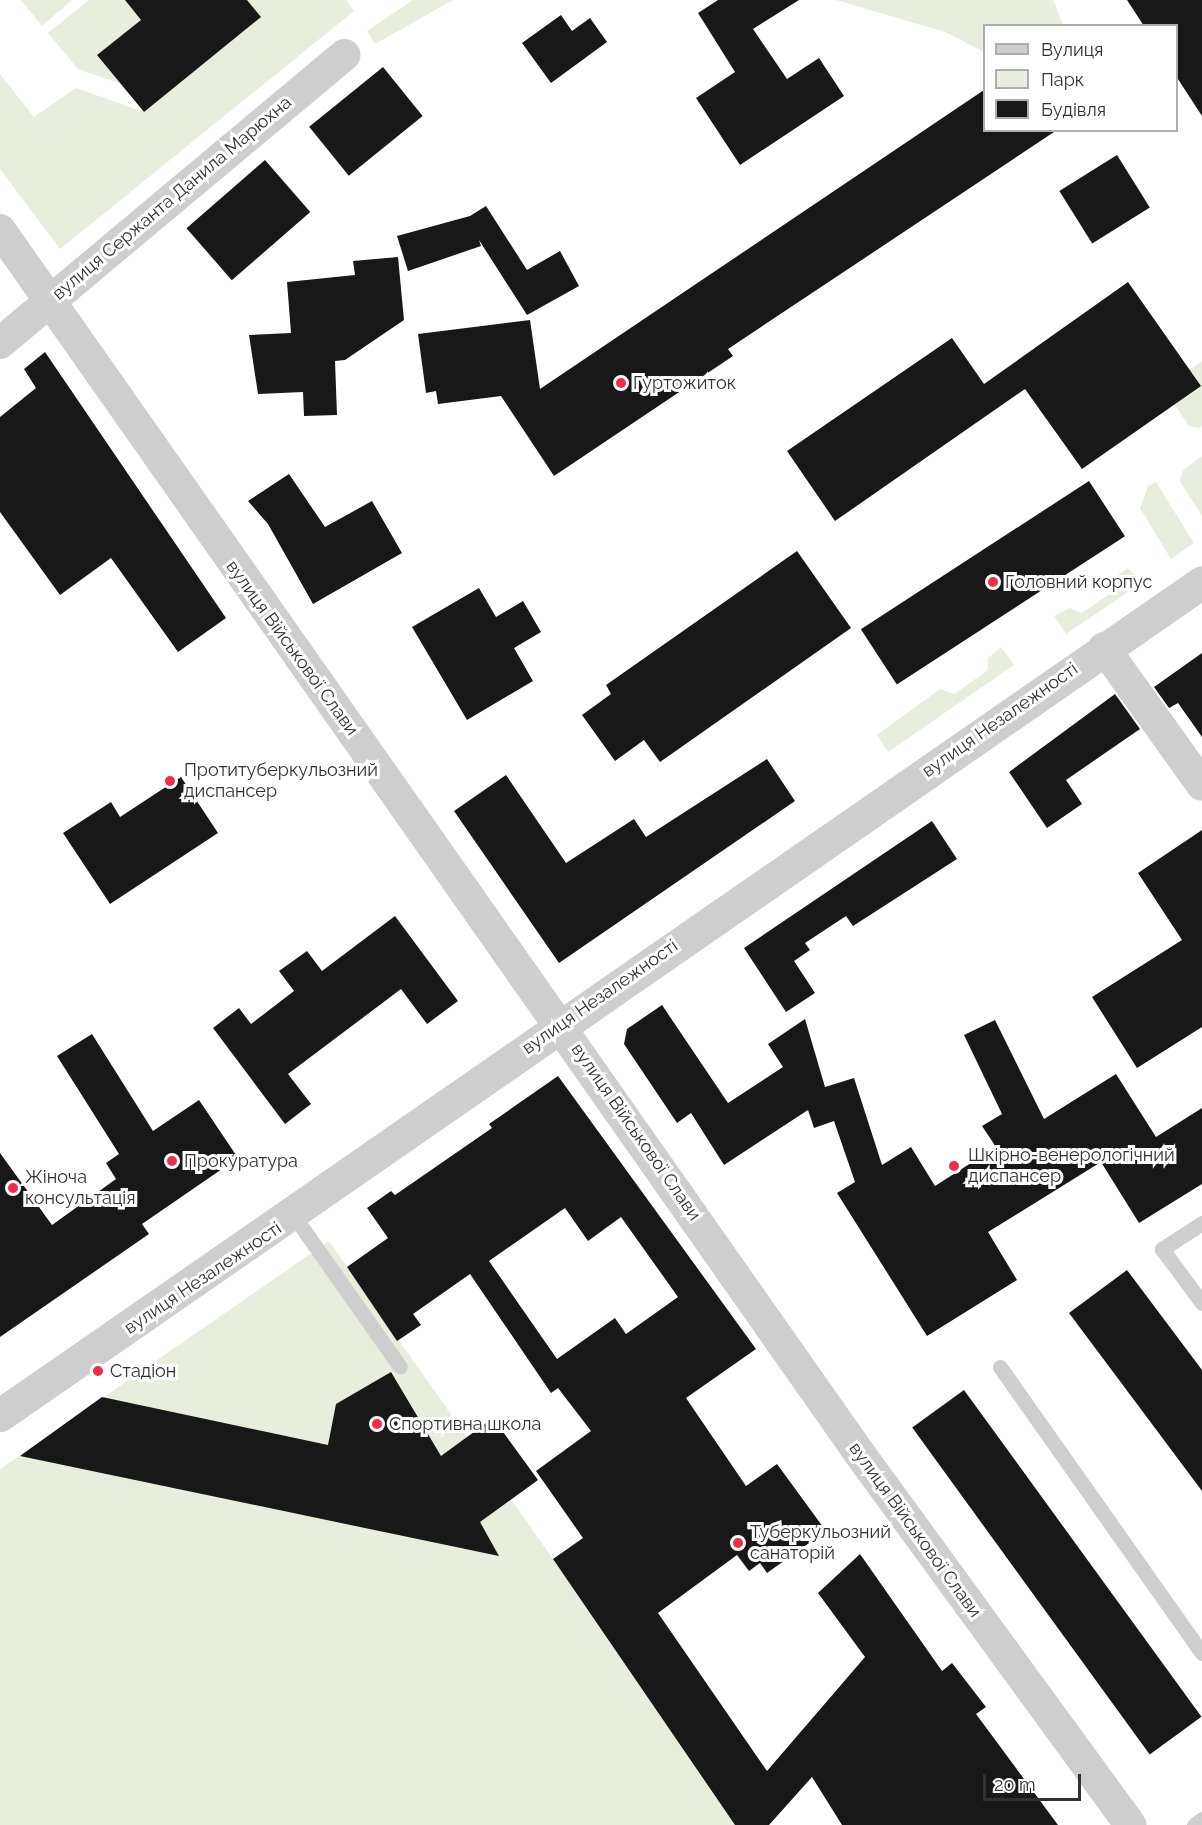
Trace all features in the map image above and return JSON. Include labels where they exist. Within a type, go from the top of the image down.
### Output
[{"type":"street","name":"вулиця Сержанта Данила Марюхна","points":[[0,343],[345,55]]},
{"type":"street","name":"вулиця Військової Слави","points":[[0,230],[52,299],[191,507],[561,1023],[857,1450],[1130,1825]]},
{"type":"street","name":"вулиця Незалежності","points":[[0,1415],[294,1216],[561,1023],[1202,582]]},
{"type":"street","points":[[1104,648],[1202,785]]},
{"type":"lane","points":[[294,1216],[400,1367]]},
{"type":"lane","points":[[1202,1223],[1162,1249],[1202,1303]]},
{"type":"lane","points":[[1000,1367],[1202,1653]]},
{"type":"lane","points":[[1194,1825],[1202,1819]]},
{"type":"green space","points":[[21,0],[72,0],[42,26]]},
{"type":"green space","points":[[89,0],[125,0],[141,20],[97,55],[121,84],[78,69],[48,33]]},
{"type":"green space","points":[[247,0],[346,0],[354,11],[60,249],[0,169],[0,74],[34,117],[76,88],[144,112],[261,17]]},
{"type":"green space","points":[[413,0],[453,0],[375,44],[367,31]]},
{"type":"green space","points":[[836,0],[1053,0],[1063,24],[983,24],[983,51],[945,32]]},
{"type":"green space","points":[[1202,361],[1202,426],[1199,428],[1189,426],[1174,404],[1190,370]]},
{"type":"green space","points":[[1202,456],[1202,516],[1180,481],[1183,470]]},
{"type":"green space","points":[[1156,482],[1194,543],[1171,559],[1140,508],[1148,486]]},
{"type":"green space","points":[[1128,568],[1141,583],[1066,634],[1054,616],[1070,608],[1082,613],[1114,591],[1115,577]]},
{"type":"green space","points":[[1001,647],[1014,665],[888,752],[877,735],[940,689],[954,694],[988,670],[988,658]]},
{"type":"green space","points":[[329,1241],[553,1559],[735,1825],[0,1825],[0,1469]]},
{"type":"building","points":[[125,0],[247,0],[261,17],[144,112],[97,55],[141,20]]},
{"type":"building","points":[[718,0],[799,0],[753,29],[787,79],[819,58],[844,96],[740,165],[696,98],[735,72],[698,13]]},
{"type":"building","points":[[1127,0],[1202,0],[1202,116],[1178,79],[1178,24],[1143,24]]},
{"type":"building","points":[[561,15],[572,31],[590,18],[607,42],[551,83],[522,43]]},
{"type":"building","points":[[383,67],[423,116],[349,176],[309,127]]},
{"type":"building","points":[[983,91],[983,132],[1054,132],[728,349],[733,356],[554,476],[501,396],[438,404],[436,391],[426,393],[418,334],[530,320],[540,389]]},
{"type":"building","points":[[1117,155],[1150,208],[1092,244],[1059,191]]},
{"type":"building","points":[[265,160],[310,212],[232,280],[187,228]]},
{"type":"building","points":[[486,206],[527,270],[560,251],[579,286],[527,315],[479,240],[481,246],[408,271],[397,236],[470,216]]},
{"type":"building","points":[[398,257],[404,320],[345,360],[335,361],[337,415],[304,416],[303,392],[258,394],[249,335],[291,333],[287,282],[355,275],[353,261]]},
{"type":"building","points":[[1128,282],[1201,386],[1082,469],[1025,389],[835,521],[787,451],[952,338],[984,384]]},
{"type":"building","points":[[45,352],[226,618],[178,652],[111,558],[60,595],[0,512],[0,417],[36,388],[24,369]]},
{"type":"building","points":[[289,474],[325,527],[372,501],[402,553],[313,604],[268,524],[248,501]]},
{"type":"building","name":"Головний корпус","points":[[1089,481],[1125,536],[897,684],[861,629]]},
{"type":"building","points":[[797,551],[851,628],[660,762],[644,740],[615,761],[582,715],[611,694],[606,685]]},
{"type":"building","points":[[479,588],[496,617],[523,601],[541,632],[514,648],[533,681],[467,720],[412,627]]},
{"type":"building","points":[[1202,653],[1202,737],[1178,703],[1169,708],[1154,687]]},
{"type":"building","points":[[1115,694],[1140,729],[1066,780],[1082,804],[1047,828],[1009,772]]},
{"type":"building","points":[[767,759],[795,801],[559,963],[454,811],[506,775],[566,863],[634,819],[646,837]]},
{"type":"building","points":[[181,777],[218,833],[110,904],[63,833],[111,802],[120,817]]},
{"type":"building","points":[[932,821],[957,859],[853,926],[846,916],[805,943],[810,950],[794,961],[815,993],[786,1012],[744,948]]},
{"type":"building","points":[[1202,830],[1202,1027],[1137,1068],[1092,997],[1182,940],[1138,873]]},
{"type":"building","points":[[395,916],[458,1001],[427,1024],[401,989],[288,1074],[311,1104],[285,1124],[213,1028],[239,1008],[251,1024],[294,991],[279,971],[307,951],[322,971]]},
{"type":"building","points":[[662,1005],[728,1103],[783,1067],[768,1044],[805,1019],[825,1087],[854,1078],[882,1165],[911,1147],[935,1186],[996,1147],[982,1126],[1002,1114],[964,1035],[995,1020],[1044,1119],[1116,1074],[1156,1137],[1202,1108],[1202,1184],[1139,1223],[1101,1162],[988,1232],[1017,1280],[927,1336],[837,1193],[855,1182],[834,1121],[814,1128],[808,1110],[724,1165],[691,1113],[677,1123],[624,1044],[627,1029]]},
{"type":"building","points":[[92,1034],[153,1131],[199,1100],[238,1158],[142,1224],[149,1234],[0,1337],[0,1153],[52,1225],[116,1179],[106,1163],[119,1154],[57,1056]]},
{"type":"building","points":[[558,1076],[756,1349],[686,1398],[746,1486],[777,1464],[826,1531],[767,1573],[760,1563],[749,1571],[737,1555],[658,1613],[767,1771],[865,1657],[818,1593],[860,1554],[942,1671],[952,1663],[986,1707],[976,1714],[1058,1825],[842,1825],[812,1777],[769,1825],[735,1825],[553,1559],[583,1538],[536,1471],[591,1431],[558,1388],[551,1393],[470,1274],[413,1314],[421,1325],[397,1341],[347,1267],[388,1238],[367,1208],[391,1191],[395,1195],[492,1128],[489,1124]],"holes":[[[565,1208],[588,1241],[621,1217],[678,1297],[626,1334],[615,1318],[557,1359],[489,1261]]]},
{"type":"building","points":[[1127,1270],[1202,1370],[1202,1491],[1069,1313]]},
{"type":"building","points":[[391,1372],[441,1456],[493,1418],[538,1480],[480,1522],[499,1556],[20,1456],[102,1397],[328,1445],[336,1404]]},
{"type":"building","points":[[964,1390],[1201,1717],[1150,1754],[912,1428]]},
{"type":"place","name":"Гуртожиток","points":[[621,383]]},
{"type":"place","name":"Головний корпус","points":[[993,582]]},
{"type":"place","name":"Протитуберкульозний диспансер","points":[[170,781]]},
{"type":"place","name":"Прокуратура","points":[[172,1161]]},
{"type":"place","name":"Шкірно-венерологічний диспансер","points":[[954,1166]]},
{"type":"place","name":"Жіноча консультація","points":[[13,1188]]},
{"type":"place","name":"Стадіон","points":[[98,1371]]},
{"type":"place","name":"Спортивна школа","points":[[377,1424]]},
{"type":"place","name":"Туберкульозний санаторій","points":[[738,1543]]}]
